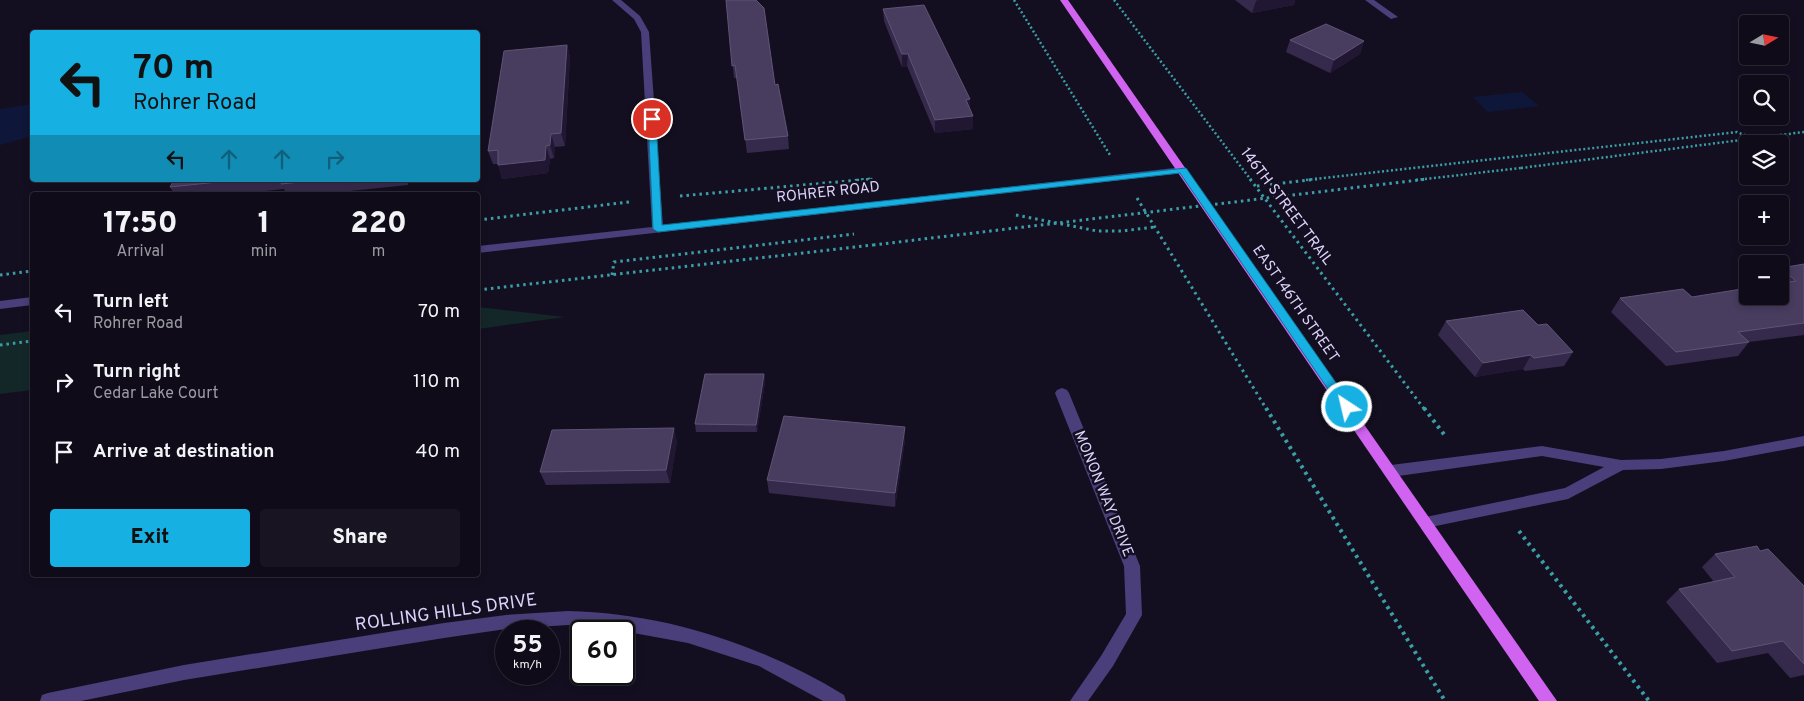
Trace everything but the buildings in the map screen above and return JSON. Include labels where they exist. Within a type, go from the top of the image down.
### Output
[{"type":"main road","name":"EAST 146TH STREET","points":[[1064,0],[1549,701]]},
{"type":"street","points":[[616,0],[637,18],[645,32],[658,229]]},
{"type":"street","points":[[1369,0],[1394,17]]},
{"type":"street","name":"ROHRER ROAD","points":[[480,250],[1183,170]]},
{"type":"street","points":[[0,305],[30,301]]},
{"type":"street","name":"MONON WAY DRIVE","points":[[1062,392],[1132,566],[1134,615],[1107,661],[1078,701]]},
{"type":"street","points":[[1391,471],[1542,451],[1621,465],[1693,461],[1804,441]]},
{"type":"street","points":[[1426,522],[1568,493],[1621,465]]},
{"type":"street","name":"ROLLING HILLS DRIVE","points":[[48,701],[166,674],[210,667],[468,628],[570,618],[623,624],[696,636],[741,650],[801,677],[838,701]]},
{"type":"path","points":[[1014,0],[1113,159],[1103,160]]},
{"type":"path","name":"146TH STREET TRAIL","points":[[1114,0],[1440,429]]},
{"type":"path","points":[[1257,186],[1737,132],[1744,135]]},
{"type":"path","points":[[1778,135],[1804,132]]},
{"type":"path","points":[[480,290],[1521,168],[1739,140]]},
{"type":"path","points":[[480,220],[657,199],[878,178]]},
{"type":"path","points":[[1136,196],[1445,701]]},
{"type":"path","points":[[1011,215],[1038,216],[1090,230],[1108,231],[1155,227]]},
{"type":"path","points":[[612,275],[614,262],[859,233]]},
{"type":"path","points":[[0,275],[30,271]]},
{"type":"path","points":[[0,345],[30,341]]},
{"type":"path","points":[[1535,552],[1650,701]]},
{"type":"green space","points":[[480,307],[565,317],[480,329]]},
{"type":"green space","points":[[30,331],[30,390],[0,394],[0,335]]},
{"type":"water","points":[[1522,92],[1539,106],[1488,112],[1473,97]]},
{"type":"water","points":[[30,104],[30,137],[0,145],[0,109]]},
{"type":"route","points":[[652,119],[658,229],[1183,170],[1347,407]]}]
